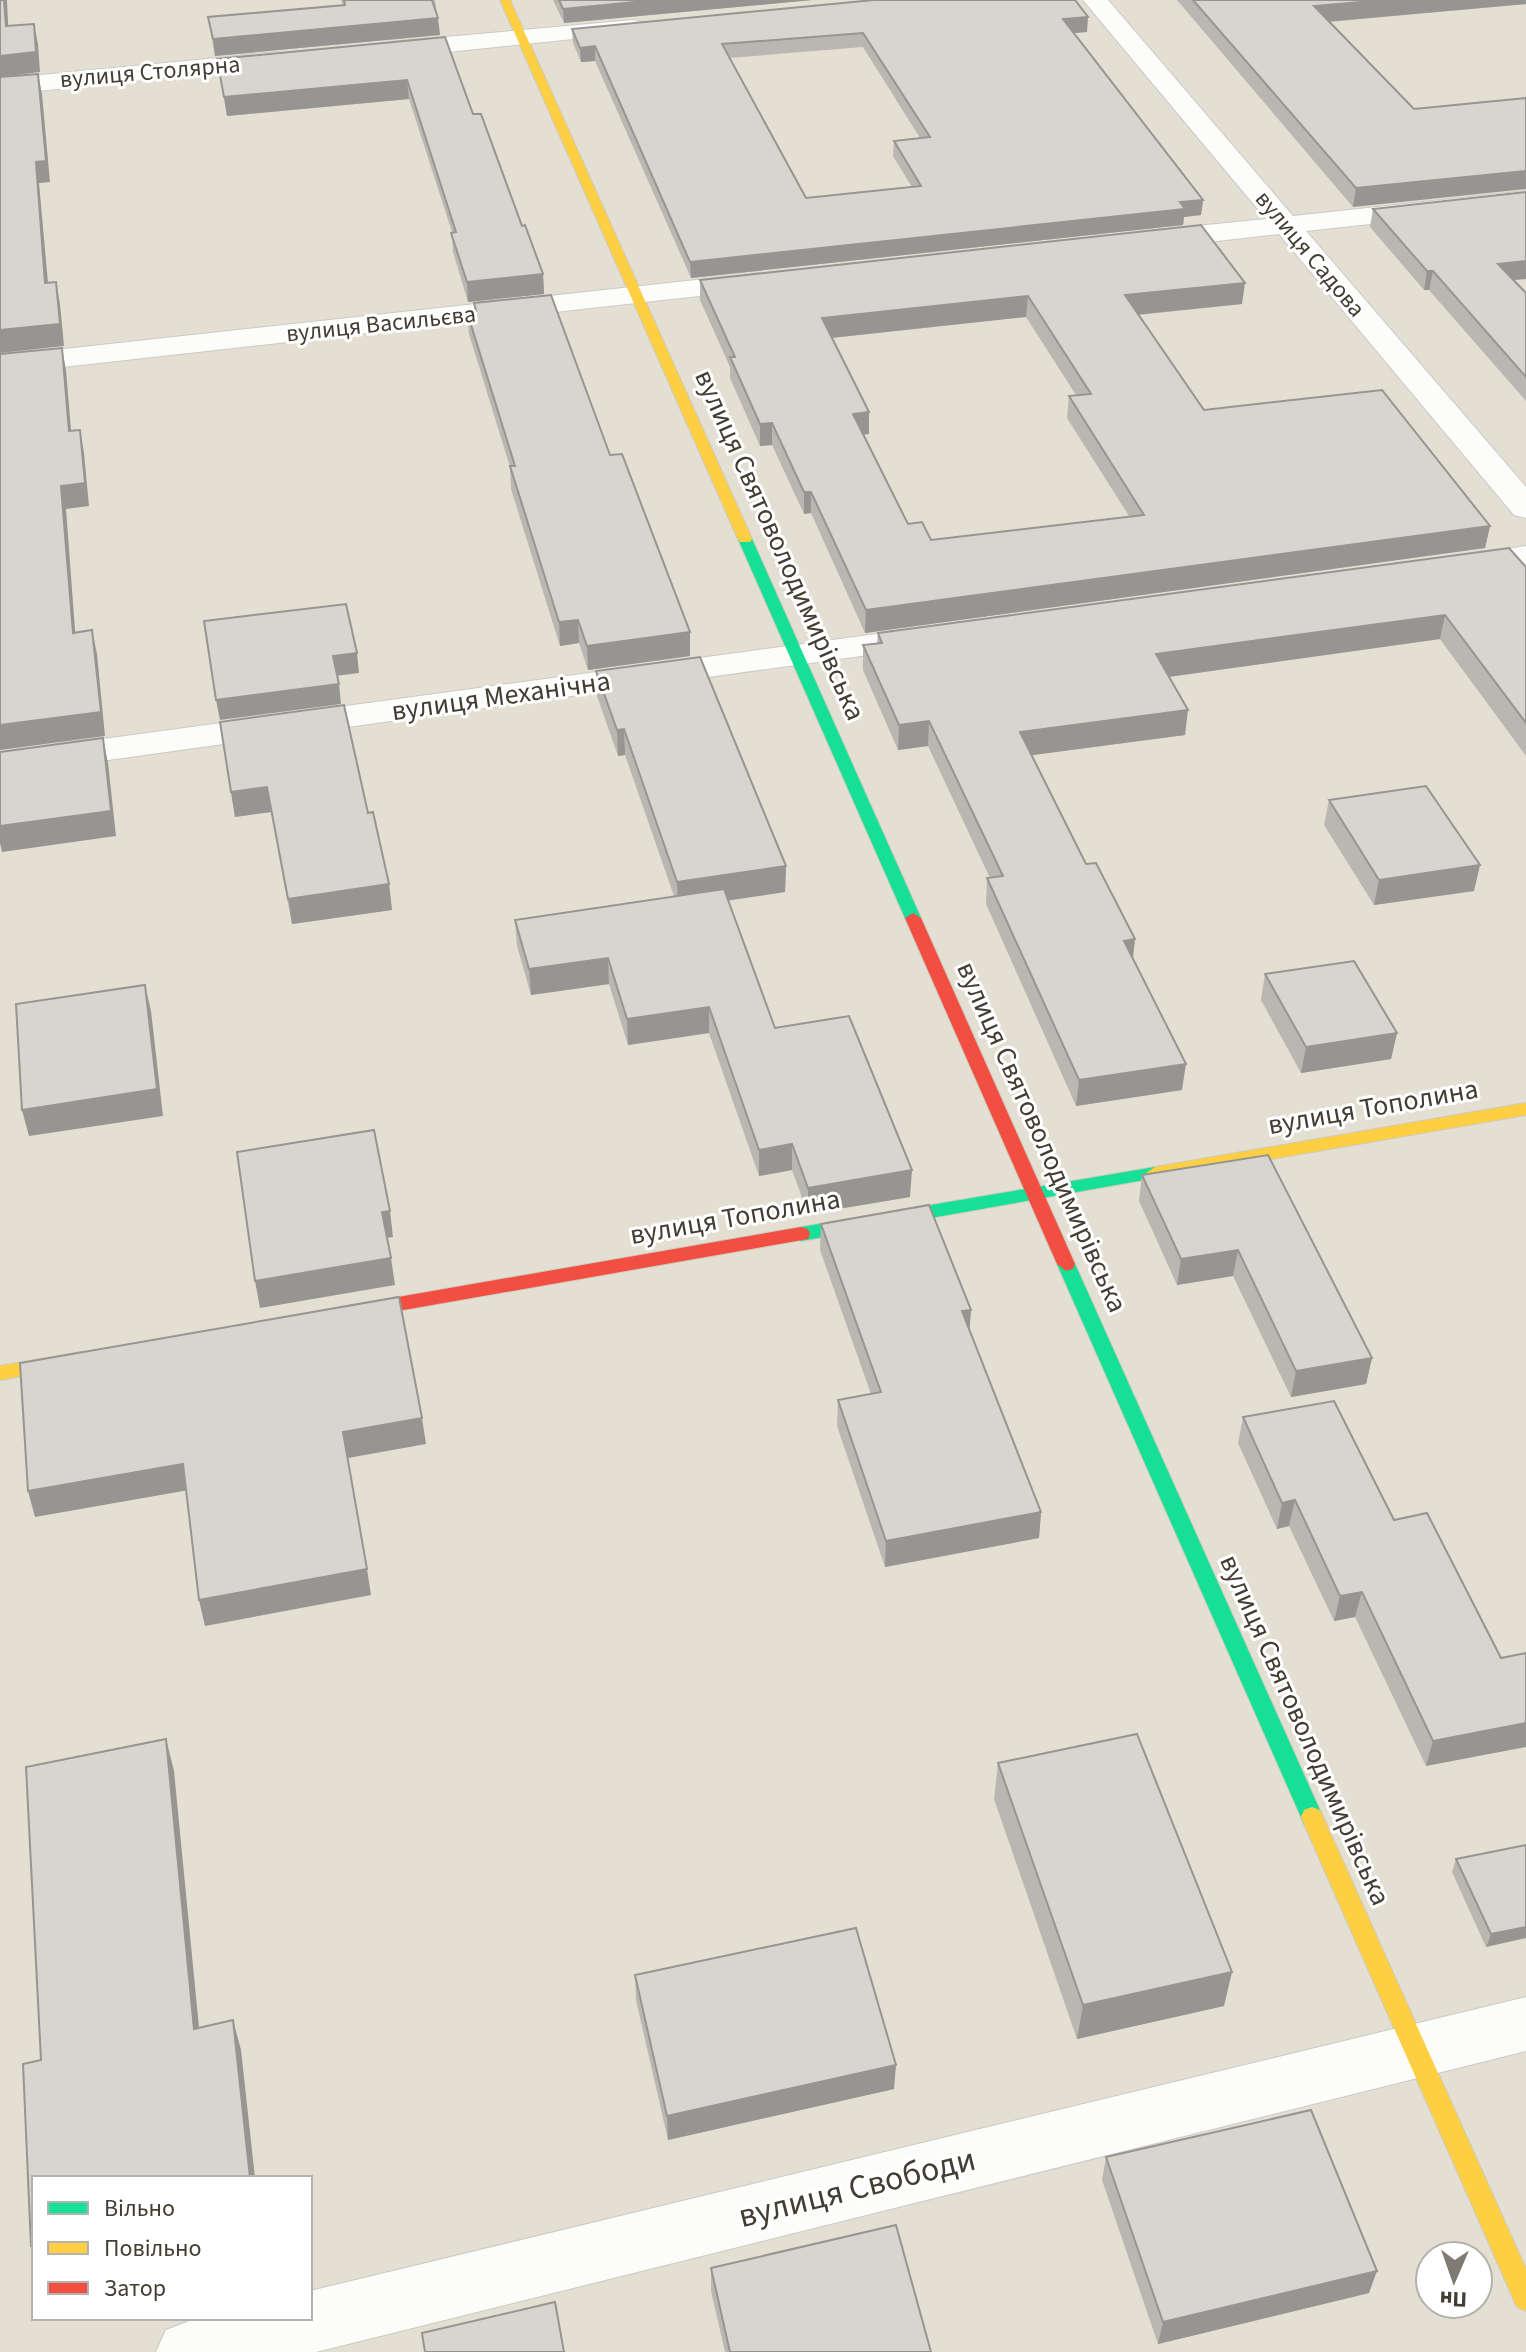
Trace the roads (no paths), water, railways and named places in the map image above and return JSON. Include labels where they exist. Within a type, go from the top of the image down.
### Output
[{"type":"street","name":"вулиця Святоволодимирівська","points":[[505,0],[1526,2298]]},
{"type":"street","name":"вулиця Садова","points":[[1095,0],[1526,508]]},
{"type":"street","points":[[365,52],[651,25]]},
{"type":"street","name":"вулиця Столярна","points":[[0,87],[302,58]]},
{"type":"street","points":[[1112,244],[1526,199]]},
{"type":"street","name":"вулиця Васильєва","points":[[0,365],[781,280]]},
{"type":"street","points":[[1431,569],[1526,556]]},
{"type":"street","name":"вулиця Механічна","points":[[0,764],[956,634]]},
{"type":"street","name":"вулиця Тополина","points":[[330,1316],[1526,1109]]},
{"type":"street","points":[[0,1373],[94,1357]]},
{"type":"street","name":"вулиця Свободи","points":[[188,2352],[1526,2024]]}]
